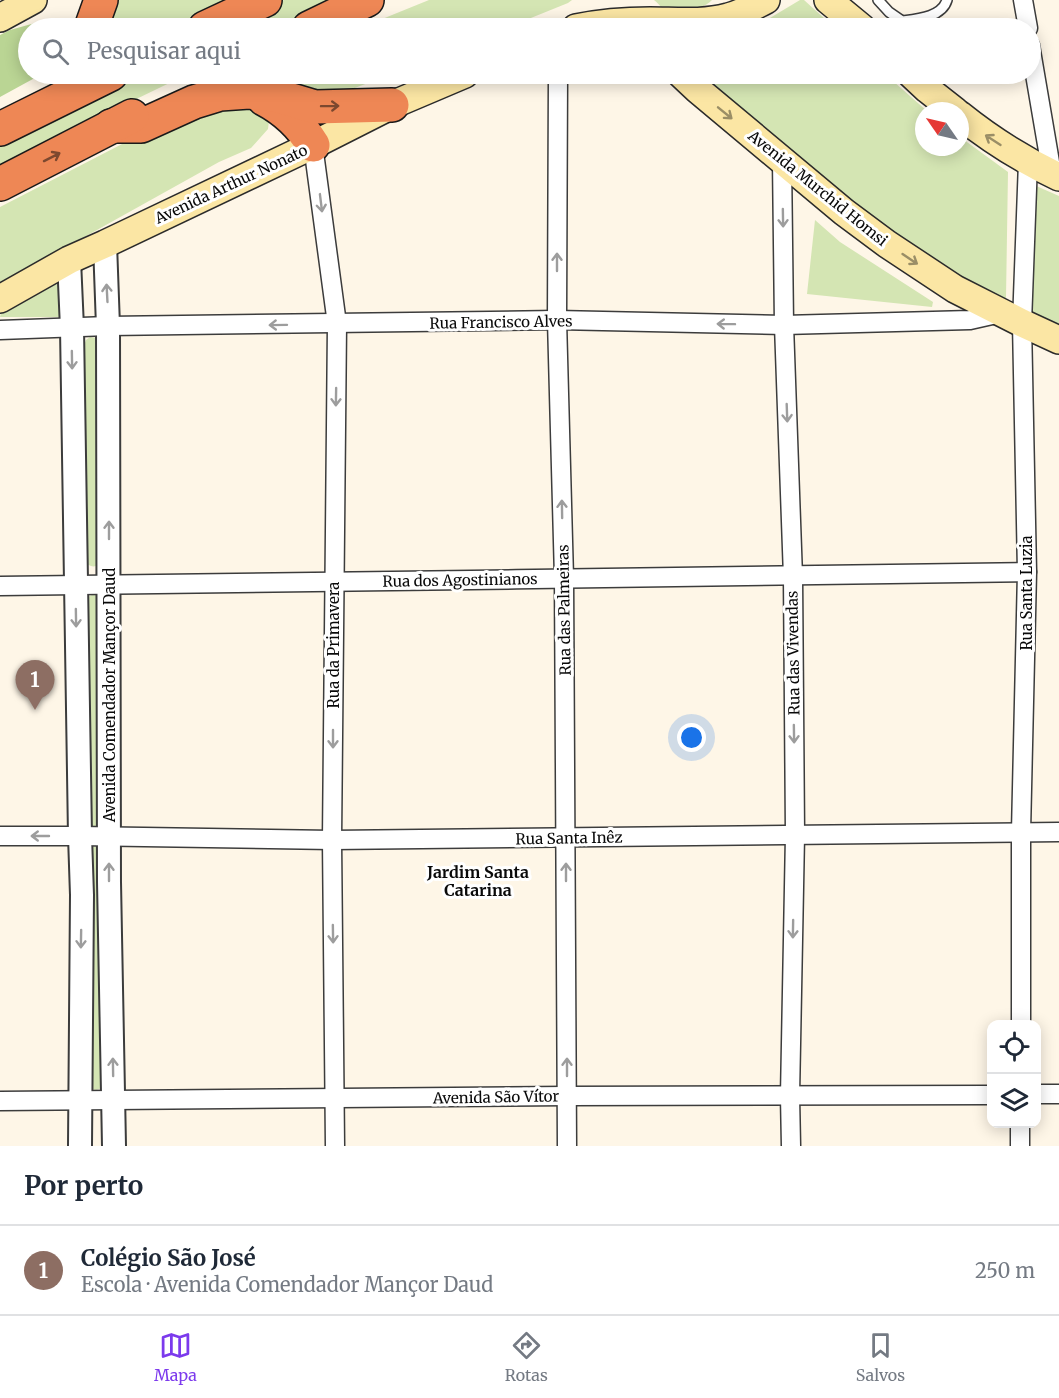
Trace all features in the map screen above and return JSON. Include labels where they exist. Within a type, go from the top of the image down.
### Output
[{"type":"highway","points":[[95,18],[101,0]]},
{"type":"highway","points":[[226,18],[265,0]]},
{"type":"highway","points":[[330,18],[367,0]]},
{"type":"highway","points":[[0,112],[42,84]]},
{"type":"highway","points":[[0,129],[91,84]]},
{"type":"highway","points":[[0,184],[197,84]]},
{"type":"highway","points":[[111,126],[141,126],[194,102],[220,94],[249,92],[275,95],[315,107],[392,105]]},
{"type":"highway","points":[[249,92],[283,110],[304,129],[313,145]]},
{"type":"main road","points":[[0,18],[33,0]]},
{"type":"main road","points":[[696,18],[720,10],[728,17],[766,0]]},
{"type":"main road","name":"Avenida Arthur Nonato","points":[[0,299],[69,260],[313,145],[392,105],[441,84]]},
{"type":"main road","name":"Avenida Murchid Homsi","points":[[692,84],[844,212],[887,244],[955,289],[1059,340]]},
{"type":"main road","points":[[922,84],[944,102]]},
{"type":"main road","points":[[969,122],[1028,162],[1056,175]]},
{"type":"street","points":[[1023,0],[1026,18]]},
{"type":"street","name":"Rua das Palmeiras","points":[[558,84],[557,320],[564,578],[567,1146]]},
{"type":"street","points":[[1038,84],[1056,175]]},
{"type":"street","name":"Rua da Primavera","points":[[313,145],[337,324],[332,840],[335,1146]]},
{"type":"street","name":"Rua das Vivendas","points":[[782,160],[784,326],[793,577],[795,835],[791,1146]]},
{"type":"street","name":"Rua Santa Luzia","points":[[1021,1020],[1021,832],[1027,572],[1012,318],[1028,162]]},
{"type":"street","name":"Avenida Comendador Mançor Daud","points":[[105,244],[108,326],[109,837],[114,1146]]},
{"type":"street","name":"Avenida Comendador Mançor Daud","points":[[69,260],[82,895],[80,1146]]},
{"type":"street","name":"Rua Francisco Alves","points":[[0,330],[108,326],[557,320],[784,326],[1012,318]]},
{"type":"street","name":"Rua dos Agostinianos","points":[[0,586],[793,577],[1027,572]]},
{"type":"street","name":"Rua Santa Inêz","points":[[0,836],[332,840],[1059,832]]},
{"type":"street","points":[[1041,1094],[1059,1094]]},
{"type":"street","name":"Avenida São Vítor","points":[[0,1101],[987,1095]]},
{"type":"street","points":[[1020,1128],[1020,1146]]},
{"type":"lane","points":[[878,0],[898,18]]},
{"type":"lane","points":[[924,18],[940,11],[947,0]]},
{"type":"green space","points":[[113,0],[229,0],[190,18],[107,18]]},
{"type":"green space","points":[[284,0],[342,0],[303,18],[245,18]]},
{"type":"green space","points":[[429,0],[572,0],[531,18],[385,18]]},
{"type":"green space","points":[[654,0],[712,0],[695,8],[672,10],[661,7]]},
{"type":"green space","points":[[800,0],[804,0],[824,18],[770,18]]},
{"type":"green space","points":[[18,28],[18,84],[24,84],[0,97],[0,35]]},
{"type":"green space","points":[[111,84],[167,84],[0,167],[0,140]]},
{"type":"green space","points":[[245,84],[365,84],[352,89],[351,94]]},
{"type":"green space","points":[[712,84],[896,84],[917,102],[915,156],[969,156],[969,144],[1008,172],[1006,298],[995,301],[838,199]]},
{"type":"green space","points":[[221,107],[252,108],[270,113],[268,129],[251,148],[219,162],[0,284],[0,207],[159,125]]},
{"type":"green space","points":[[1034,185],[1059,196],[1059,330],[1030,315]]},
{"type":"green space","points":[[815,220],[840,242],[933,302],[932,307],[807,294]]},
{"type":"green space","points":[[51,283],[59,285],[61,317],[0,317],[1,313]]},
{"type":"green space","points":[[90,337],[97,338],[104,562],[93,566],[83,561],[83,348]]},
{"type":"green space","points":[[94,594],[101,596],[100,824],[88,827],[87,603],[88,597]]},
{"type":"green space","points":[[92,846],[99,848],[106,1085],[97,1090],[87,1086],[87,851]]},
{"type":"place","name":"Colégio São José","points":[[35,710]]},
{"type":"district","name":"Jardim Santa Catarina","points":[[478,881]]}]
